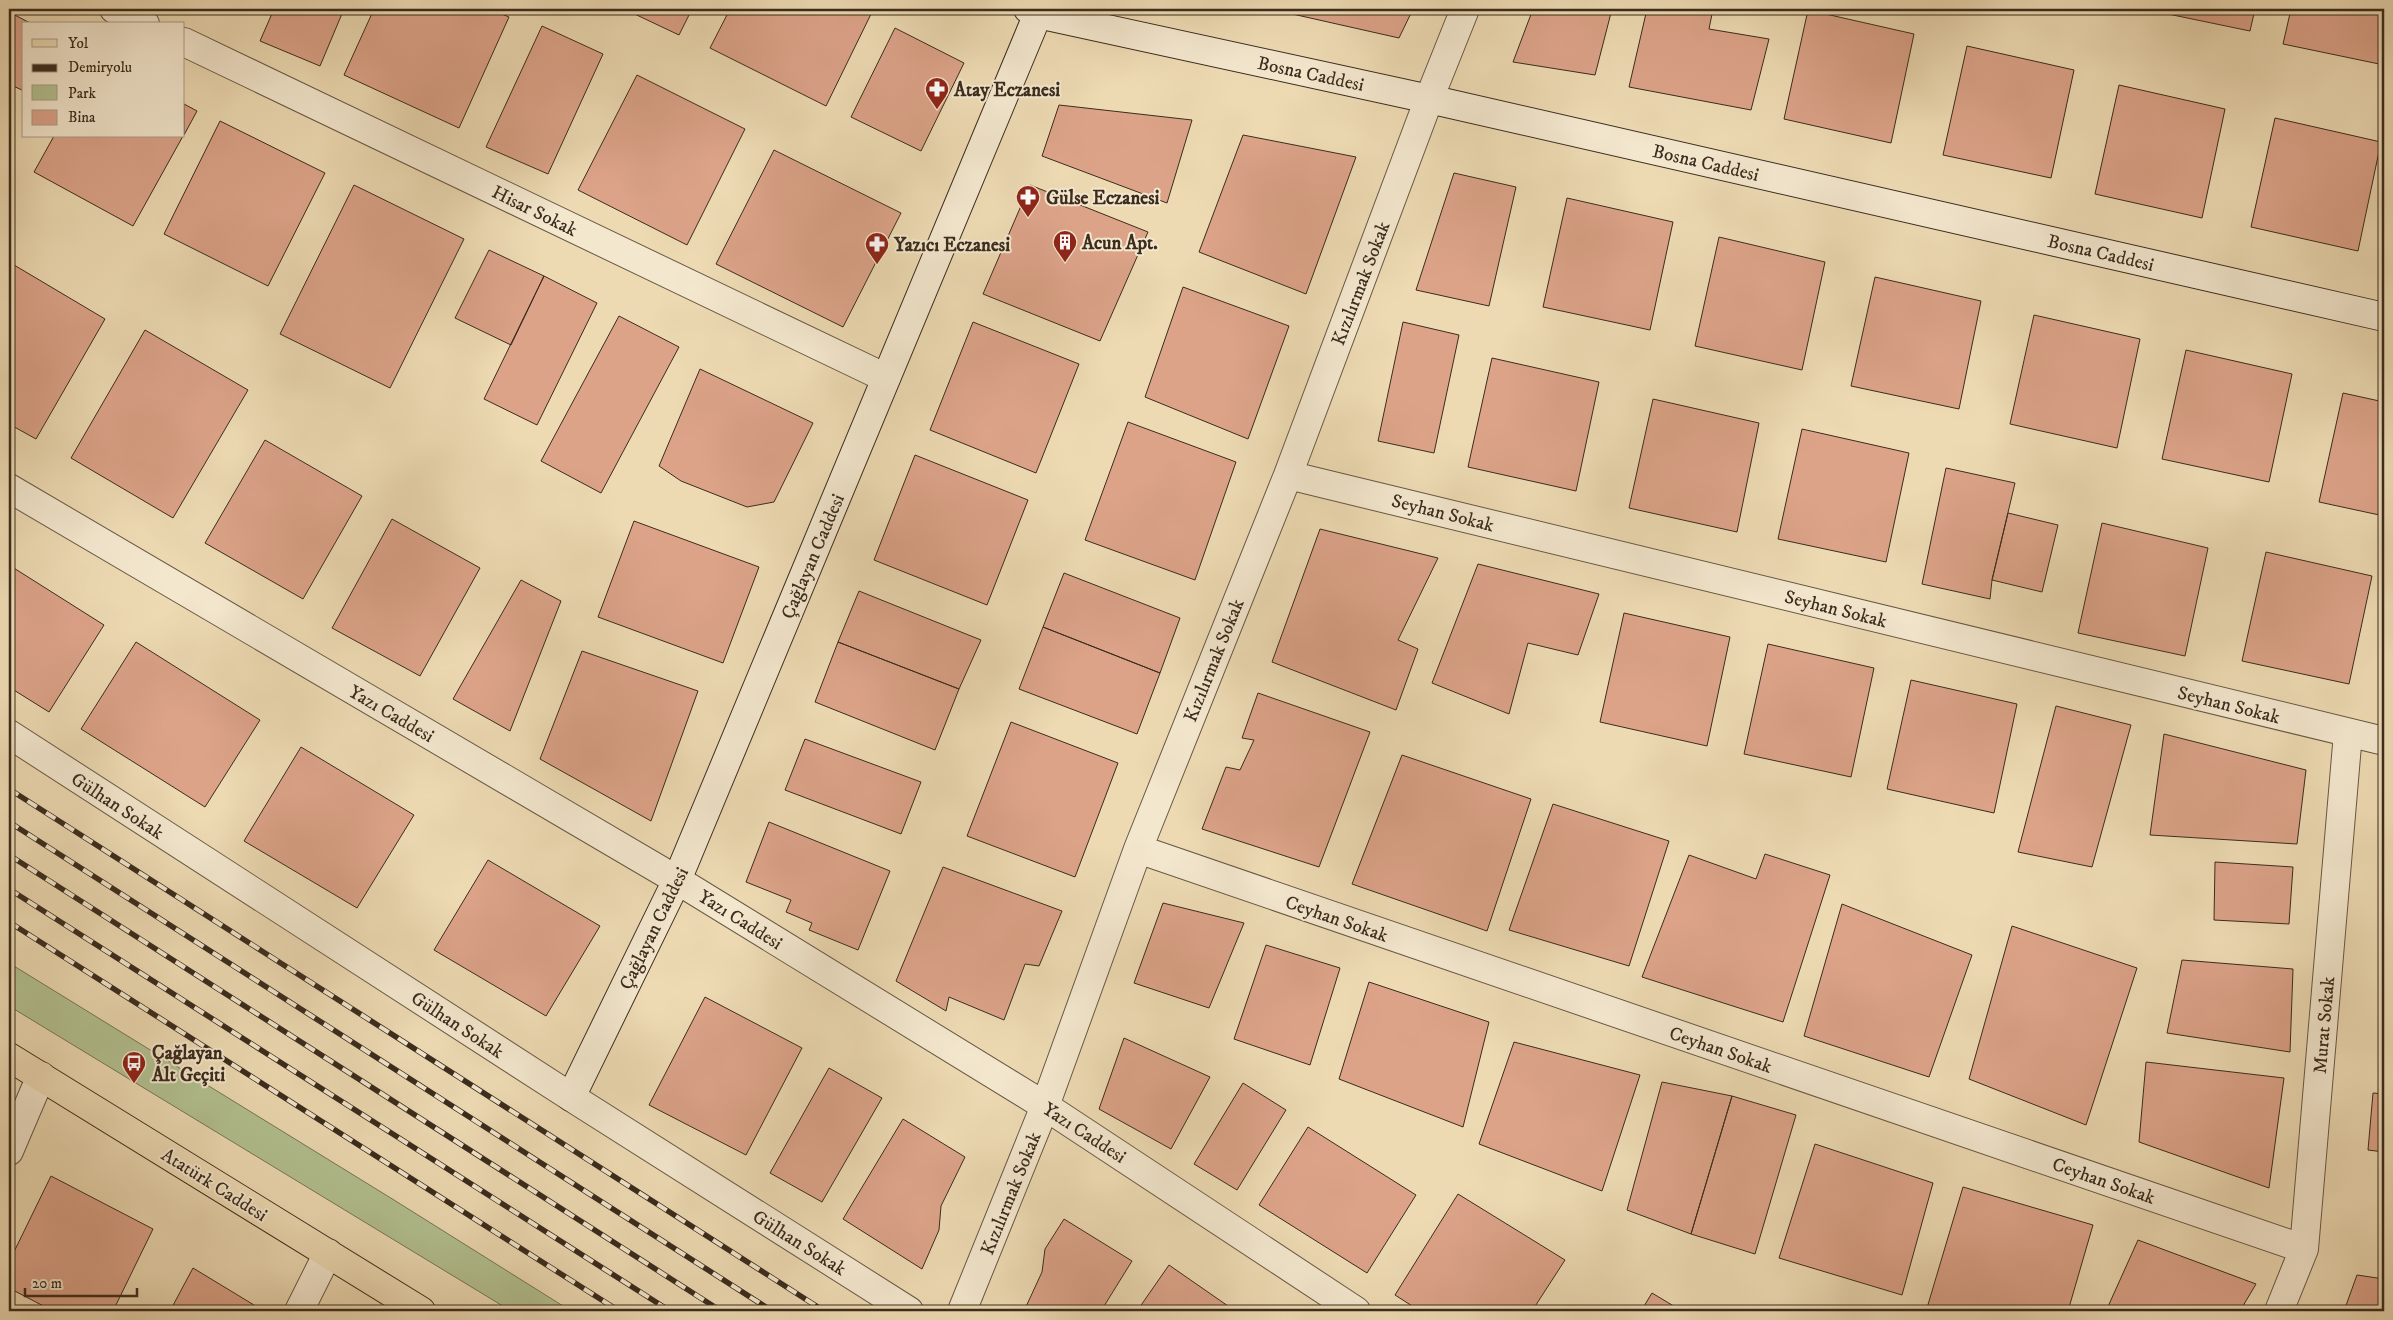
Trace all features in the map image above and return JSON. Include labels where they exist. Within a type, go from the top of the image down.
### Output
[{"type":"main road","name":"Atatürk Caddesi","points":[[9,1057],[420,1311]]},
{"type":"street","points":[[114,9],[141,22]]},
{"type":"street","name":"Kızılırmak Sokak","points":[[962,1311],[1046,1106],[1138,849],[1288,475],[1429,99],[1465,9]]},
{"type":"street","name":"Bosna Caddesi","points":[[1036,10],[2384,317]]},
{"type":"street","name":"Çağlayan Caddesi","points":[[571,1096],[677,880],[886,378],[1036,10]]},
{"type":"street","name":"Hisar Sokak","points":[[185,42],[886,378]]},
{"type":"street","name":"Seyhan Sokak","points":[[1288,475],[2384,742]]},
{"type":"street","name":"Yazı Caddesi","points":[[9,488],[677,880],[1046,1106],[1356,1311]]},
{"type":"street","name":"Murat Sokak","points":[[2279,1311],[2304,1249],[2348,733]]},
{"type":"street","name":"Gülhan Sokak","points":[[9,734],[571,1096],[910,1311]]},
{"type":"street","name":"Ceyhan Sokak","points":[[1138,849],[2304,1249]]},
{"type":"street","points":[[9,1151],[41,1076]]},
{"type":"street","points":[[299,1311],[328,1253]]},
{"type":"green space","points":[[9,963],[571,1311],[511,1311],[9,1006]]},
{"type":"building","points":[[274,9],[344,9],[320,66],[260,41]]},
{"type":"building","points":[[374,9],[490,9],[509,17],[459,128],[344,75]]},
{"type":"building","points":[[624,9],[692,9],[679,35]]},
{"type":"building","points":[[730,9],[866,9],[872,12],[826,106],[710,48]]},
{"type":"building","points":[[1290,9],[1413,9],[1399,38],[1288,13]]},
{"type":"building","points":[[1533,9],[1612,9],[1595,75],[1513,62]]},
{"type":"building","points":[[1647,9],[1713,9],[1709,29],[1769,39],[1751,110],[1629,87]]},
{"type":"building","points":[[2144,9],[2255,9],[2250,31]]},
{"type":"building","points":[[2291,9],[2384,9],[2384,65],[2283,44]]},
{"type":"building","points":[[1808,10],[1914,34],[1891,143],[1784,119]]},
{"type":"building","points":[[9,12],[28,22],[22,22],[22,90],[9,84]]},
{"type":"building","points":[[542,26],[603,54],[548,174],[486,147]]},
{"type":"building","points":[[895,28],[964,63],[921,151],[851,117]]},
{"type":"building","points":[[1967,46],[2074,70],[2051,178],[1943,155]]},
{"type":"building","points":[[637,75],[745,129],[687,245],[578,190]]},
{"type":"building","points":[[2119,85],[2225,109],[2202,218],[2095,194]]},
{"type":"building","points":[[185,105],[197,111],[185,133]]},
{"type":"building","points":[[1059,105],[1192,120],[1167,203],[1042,156]]},
{"type":"building","points":[[2275,118],[2381,142],[2358,251],[2251,227]]},
{"type":"building","points":[[220,121],[325,173],[268,286],[164,234]]},
{"type":"building","points":[[1243,135],[1356,157],[1306,294],[1199,252]]},
{"type":"building","points":[[53,138],[182,138],[133,226],[34,172]]},
{"type":"building","points":[[774,150],[901,213],[843,327],[716,264]]},
{"type":"building","points":[[1454,173],[1516,187],[1489,306],[1416,290]]},
{"type":"building","points":[[354,185],[464,239],[390,388],[280,334]]},
{"type":"building","name":"Acun Apt.","points":[[1030,185],[1148,232],[1100,341],[983,294]]},
{"type":"building","points":[[1567,198],[1673,222],[1650,330],[1543,307]]},
{"type":"building","points":[[1719,237],[1825,262],[1802,370],[1695,346]]},
{"type":"building","points":[[489,250],[544,276],[511,345],[455,318]]},
{"type":"building","points":[[9,262],[105,319],[36,439],[9,424]]},
{"type":"building","points":[[544,276],[597,303],[537,425],[484,399]]},
{"type":"building","points":[[1875,277],[1981,301],[1959,409],[1851,386]]},
{"type":"building","points":[[1183,287],[1289,326],[1248,439],[1145,397]]},
{"type":"building","points":[[2034,315],[2140,339],[2117,448],[2010,424]]},
{"type":"building","points":[[619,316],[679,347],[601,493],[541,461]]},
{"type":"building","points":[[973,322],[1079,364],[1036,473],[930,430]]},
{"type":"building","points":[[1403,322],[1459,335],[1434,453],[1378,441]]},
{"type":"building","points":[[145,330],[248,390],[173,518],[71,458]]},
{"type":"building","points":[[2186,350],[2292,374],[2269,482],[2162,459]]},
{"type":"building","points":[[1492,358],[1599,382],[1576,491],[1468,467]]},
{"type":"building","points":[[700,369],[813,423],[774,502],[747,507],[681,481],[659,466]]},
{"type":"building","points":[[2343,393],[2384,402],[2384,516],[2319,502]]},
{"type":"building","points":[[1653,399],[1759,423],[1737,532],[1629,508]]},
{"type":"building","points":[[1128,422],[1236,462],[1195,580],[1085,540]]},
{"type":"building","points":[[1802,429],[1909,453],[1886,562],[1778,539]]},
{"type":"building","points":[[265,440],[362,496],[303,599],[205,543]]},
{"type":"building","points":[[915,455],[1028,500],[987,605],[874,560]]},
{"type":"building","points":[[1946,468],[2015,483],[1992,580],[1990,599],[1922,584]]},
{"type":"building","points":[[2008,513],[2058,525],[2042,592],[1992,580]]},
{"type":"building","points":[[392,519],[480,568],[420,676],[332,628]]},
{"type":"building","points":[[634,521],[759,567],[723,663],[598,617]]},
{"type":"building","points":[[2102,523],[2208,548],[2185,656],[2078,633]]},
{"type":"building","points":[[1320,529],[1438,558],[1398,640],[1418,649],[1396,710],[1272,662]]},
{"type":"building","points":[[2266,552],[2372,576],[2349,684],[2242,661]]},
{"type":"building","points":[[1478,564],[1599,594],[1578,655],[1528,643],[1509,714],[1432,683]]},
{"type":"building","points":[[9,565],[104,625],[49,712],[9,687]]},
{"type":"building","points":[[1064,573],[1180,618],[1160,673],[1043,627]]},
{"type":"building","points":[[521,580],[561,601],[510,731],[453,699]]},
{"type":"building","points":[[859,591],[981,640],[959,689],[838,642]]},
{"type":"building","points":[[1624,613],[1730,637],[1707,746],[1600,722]]},
{"type":"building","points":[[1043,627],[1160,673],[1137,734],[1019,689]]},
{"type":"building","points":[[136,642],[260,720],[205,807],[81,729]]},
{"type":"building","points":[[838,642],[959,689],[935,750],[815,702]]},
{"type":"building","points":[[1768,644],[1874,668],[1851,777],[1744,754]]},
{"type":"building","points":[[582,651],[698,691],[651,821],[540,759]]},
{"type":"building","points":[[1911,680],[2017,704],[1994,813],[1887,789]]},
{"type":"building","points":[[1258,693],[1370,732],[1319,867],[1202,829],[1226,767],[1240,770],[1254,740],[1242,738]]},
{"type":"building","points":[[2056,706],[2131,725],[2092,867],[2018,852]]},
{"type":"building","points":[[1011,722],[1118,763],[1075,877],[967,836]]},
{"type":"building","points":[[2164,734],[2306,770],[2297,844],[2150,835]]},
{"type":"building","points":[[805,739],[921,782],[901,834],[785,790]]},
{"type":"building","points":[[301,747],[414,815],[357,908],[244,841]]},
{"type":"building","points":[[1402,755],[1531,799],[1487,931],[1352,884]]},
{"type":"building","points":[[1553,804],[1669,841],[1629,966],[1509,930]]},
{"type":"building","points":[[769,822],[890,871],[858,950],[809,930],[812,923],[786,912],[791,900],[746,882]]},
{"type":"building","points":[[1765,854],[1830,875],[1783,1022],[1642,977],[1689,855],[1756,879]]},
{"type":"building","points":[[488,860],[600,926],[546,1016],[434,950]]},
{"type":"building","points":[[2215,862],[2293,867],[2289,924],[2214,920]]},
{"type":"building","points":[[943,867],[1062,911],[1039,966],[1025,964],[1004,1020],[949,997],[946,1011],[896,981]]},
{"type":"building","points":[[1163,903],[1244,923],[1209,1008],[1134,983]]},
{"type":"building","points":[[1842,904],[1972,955],[1929,1077],[1804,1036]]},
{"type":"building","points":[[2381,908],[2384,908],[2384,965],[2379,964]]},
{"type":"building","points":[[2012,926],[2137,968],[2086,1125],[1969,1079]]},
{"type":"building","points":[[1266,945],[1340,968],[1310,1065],[1234,1039]]},
{"type":"building","points":[[2182,960],[2293,969],[2290,1052],[2167,1033]]},
{"type":"building","points":[[1369,982],[1489,1022],[1463,1127],[1339,1079]]},
{"type":"building","points":[[705,997],[802,1048],[746,1155],[649,1105]]},
{"type":"building","points":[[1124,1038],[1210,1077],[1171,1149],[1099,1109]]},
{"type":"building","points":[[1514,1042],[1640,1075],[1602,1191],[1479,1144]]},
{"type":"building","points":[[2146,1062],[2284,1078],[2269,1188],[2139,1142]]},
{"type":"building","points":[[829,1068],[882,1098],[822,1202],[770,1173]]},
{"type":"building","points":[[1662,1082],[1732,1096],[1691,1234],[1627,1210]]},
{"type":"building","points":[[1243,1083],[1286,1110],[1237,1190],[1194,1164]]},
{"type":"building","points":[[2373,1093],[2384,1094],[2384,1152],[2368,1150]]},
{"type":"building","points":[[1732,1096],[1796,1115],[1755,1254],[1691,1234]]},
{"type":"building","points":[[903,1119],[965,1157],[941,1206],[939,1230],[922,1269],[843,1219]]},
{"type":"building","points":[[1308,1127],[1416,1195],[1367,1273],[1259,1205]]},
{"type":"building","points":[[1815,1144],[1933,1183],[1902,1295],[1779,1258]]},
{"type":"building","points":[[51,1176],[153,1229],[113,1311],[53,1311],[9,1288],[9,1262]]},
{"type":"building","points":[[1963,1187],[2093,1225],[2068,1311],[1937,1311],[1927,1308]]},
{"type":"building","points":[[1458,1194],[1565,1260],[1532,1311],[1420,1311],[1395,1295]]},
{"type":"building","points":[[1064,1219],[1132,1261],[1101,1311],[1024,1311],[1042,1272],[1045,1249]]},
{"type":"building","points":[[2138,1240],[2256,1284],[2240,1311],[2106,1311]]},
{"type":"building","points":[[1169,1265],[1228,1306],[1224,1311],[1137,1311]]},
{"type":"building","points":[[193,1268],[254,1305],[250,1311],[170,1311]]},
{"type":"building","points":[[2357,1275],[2384,1279],[2384,1311],[2344,1311]]},
{"type":"building","points":[[1652,1293],[1682,1311],[1641,1311]]},
{"type":"railway","points":[[9,789],[824,1311]]},
{"type":"railway","points":[[9,822],[772,1311]]},
{"type":"railway","points":[[9,855],[721,1311]]},
{"type":"railway","points":[[9,889],[670,1311]]},
{"type":"railway","points":[[9,922],[619,1311]]},
{"type":"place","name":"Atay Eczanesi","points":[[937,110]]},
{"type":"place","name":"Gülse Eczanesi","points":[[1028,218]]},
{"type":"place","name":"Acun Apt.","points":[[1065,263]]},
{"type":"place","name":"Yazıcı Eczanesi","points":[[877,265]]},
{"type":"place","name":"Çağlayan Alt Geçiti","points":[[134,1084]]}]
